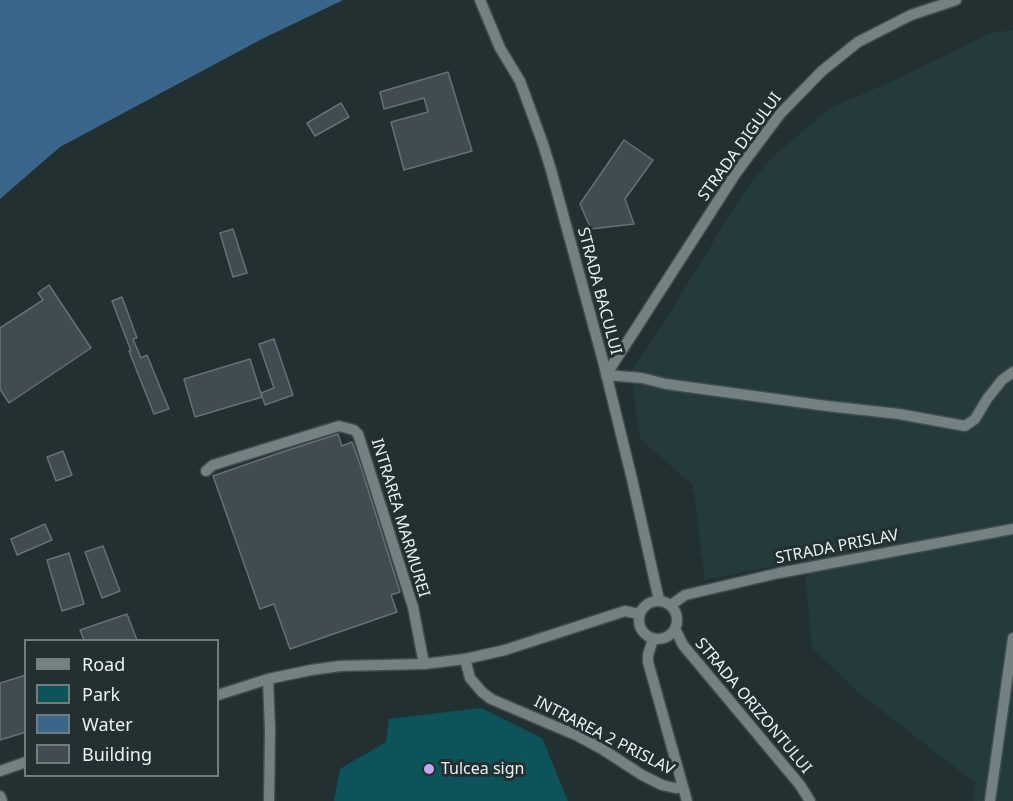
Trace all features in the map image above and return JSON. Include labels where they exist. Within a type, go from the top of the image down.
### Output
[{"type":"street","name":"STRADA BACULUI","points":[[480,0],[500,48],[520,81],[543,144],[606,375],[659,600]]},
{"type":"street","name":"STRADA DIGULUI","points":[[606,375],[730,183],[780,114],[822,71],[858,42],[912,15],[956,0]]},
{"type":"street","points":[[606,375],[899,414],[965,426],[975,419],[1002,380],[1013,372]]},
{"type":"street","name":"INTRAREA MARMUREI","points":[[206,471],[213,465],[339,426],[354,430],[358,434],[413,607],[424,664]]},
{"type":"street","name":"STRADA PRISLAV","points":[[671,605],[685,596],[779,573],[1013,529]]},
{"type":"street","points":[[659,600],[671,605],[677,616],[675,629],[666,638],[653,639],[643,632],[638,620],[646,604],[659,600]]},
{"type":"street","points":[[219,694],[268,679],[311,670],[340,666],[424,664],[465,659],[505,650],[626,611],[639,614]]},
{"type":"street","name":"STRADA ORIZONTULUI","points":[[675,629],[683,645],[800,785],[810,801]]},
{"type":"street","points":[[990,801],[1013,638]]},
{"type":"street","points":[[653,639],[648,662],[687,801]]},
{"type":"street","name":"INTRAREA 2 PRISLAV","points":[[465,659],[471,678],[491,699],[578,736],[662,785],[683,787]]},
{"type":"street","points":[[268,679],[269,801]]},
{"type":"street","points":[[0,771],[24,763]]},
{"type":"street","points":[[0,796],[2,801]]},
{"type":"shaded area","points":[[1013,30],[1013,801],[973,801],[975,783],[862,695],[812,648],[804,560],[705,580],[693,485],[640,439],[631,372],[743,193],[772,157],[832,107],[893,81],[991,33]]},
{"type":"green space","points":[[481,708],[542,738],[568,801],[334,801],[340,769],[386,742],[389,719]]},
{"type":"water","points":[[0,0],[343,0],[262,39],[60,147],[0,199]]},
{"type":"building","points":[[448,72],[472,151],[404,170],[391,122],[428,112],[424,98],[384,109],[380,92]]},
{"type":"building","points":[[341,103],[349,117],[315,136],[307,123]]},
{"type":"building","points":[[624,140],[653,160],[625,199],[634,224],[591,229],[580,204]]},
{"type":"building","points":[[233,229],[247,273],[233,277],[220,233]]},
{"type":"building","points":[[49,285],[91,348],[9,403],[0,389],[0,328],[43,300],[38,293]]},
{"type":"building","points":[[122,297],[137,338],[133,339],[141,358],[147,355],[169,409],[154,414],[112,301]]},
{"type":"building","points":[[274,339],[293,395],[265,405],[261,393],[274,388],[259,344]]},
{"type":"building","points":[[250,359],[262,397],[195,417],[184,379]]},
{"type":"building","points":[[338,434],[342,446],[352,442],[361,467],[400,592],[391,595],[397,612],[290,649],[274,604],[260,609],[213,476]]},
{"type":"building","points":[[63,451],[72,475],[56,481],[47,457]]},
{"type":"building","points":[[45,524],[52,540],[17,555],[11,539]]},
{"type":"building","points":[[103,546],[120,591],[102,598],[85,552]]},
{"type":"building","points":[[69,553],[84,604],[62,611],[47,560]]},
{"type":"building","points":[[127,614],[137,639],[84,639],[80,630]]},
{"type":"building","points":[[24,676],[24,733],[0,740],[0,683]]},
{"type":"place","name":"Tulcea sign","points":[[429,769]]}]
